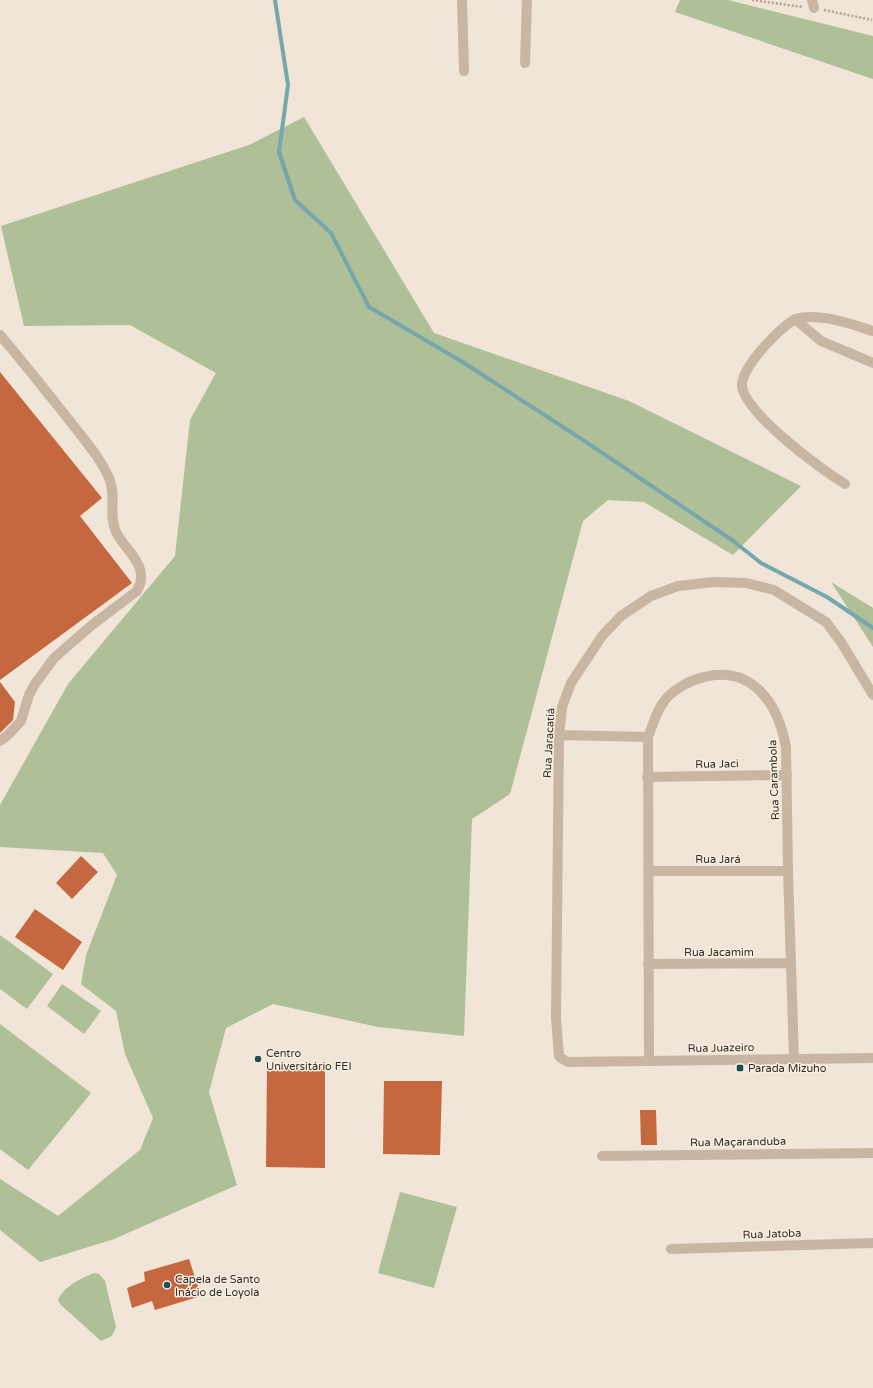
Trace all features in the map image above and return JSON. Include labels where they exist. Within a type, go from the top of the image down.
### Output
[{"type":"street","points":[[462,0],[464,72]]},
{"type":"street","points":[[525,63],[527,0]]},
{"type":"street","points":[[845,484],[814,464],[794,447],[756,410],[744,393],[742,384],[750,366],[780,332],[795,319],[802,317],[815,318],[873,331]]},
{"type":"street","points":[[795,319],[821,341],[873,363]]},
{"type":"street","points":[[0,335],[34,374],[105,470],[113,489],[114,526],[119,538],[140,568],[142,576],[141,584],[137,591],[92,625],[54,658],[32,690],[21,721],[0,741]]},
{"type":"street","name":"Rua Jaracatiá","points":[[568,1062],[559,1056],[556,1018],[559,735],[562,707],[571,683],[602,636],[621,616],[651,596],[678,586],[714,582],[746,583],[774,590],[826,622],[841,642],[873,695]]},
{"type":"street","name":"Rua Carambola","points":[[649,1061],[648,737],[659,710],[665,700],[676,690],[700,678],[715,675],[732,676],[748,682],[759,691],[770,702],[777,714],[786,746],[790,963],[794,1059]]},
{"type":"street","points":[[559,735],[648,737]]},
{"type":"street","name":"Rua Jaci","points":[[647,777],[787,775]]},
{"type":"street","name":"Rua Jará","points":[[648,871],[788,871]]},
{"type":"street","name":"Rua Jacamim","points":[[648,964],[790,963]]},
{"type":"street","name":"Rua Juazeiro","points":[[568,1062],[873,1058]]},
{"type":"street","name":"Rua Maçaranduba","points":[[602,1156],[873,1153]]},
{"type":"street","name":"Rua Jatoba","points":[[671,1249],[873,1243]]},
{"type":"green space","points":[[680,0],[728,0],[873,36],[873,79],[675,12]]},
{"type":"green space","points":[[304,117],[434,333],[629,401],[801,486],[733,555],[644,502],[608,500],[583,521],[510,794],[472,819],[464,1036],[378,1027],[273,1004],[226,1028],[209,1092],[237,1185],[114,1239],[40,1262],[0,1230],[0,1179],[58,1216],[140,1150],[153,1118],[125,1054],[116,1011],[81,984],[86,955],[117,875],[103,853],[0,847],[0,805],[68,684],[175,556],[190,420],[216,373],[130,325],[24,326],[1,226],[249,145]]},
{"type":"green space","points":[[831,582],[873,608],[873,647]]},
{"type":"green space","points":[[0,935],[53,974],[27,1009],[0,989]]},
{"type":"green space","points":[[62,984],[101,1011],[84,1034],[47,1006]]},
{"type":"green space","points":[[0,1024],[91,1093],[28,1170],[0,1149]]},
{"type":"green space","points":[[400,1192],[457,1207],[434,1288],[378,1273]]},
{"type":"green space","points":[[94,1273],[99,1274],[105,1281],[116,1327],[112,1336],[101,1341],[61,1305],[58,1300],[68,1287],[78,1280]]},
{"type":"building","points":[[0,372],[102,498],[80,516],[132,583],[0,680]]},
{"type":"building","points":[[0,682],[15,702],[13,720],[0,733]]},
{"type":"building","points":[[81,856],[98,872],[72,899],[56,883]]},
{"type":"building","points":[[35,909],[82,942],[63,970],[15,937]]},
{"type":"building","points":[[325,1067],[325,1168],[266,1167],[267,1068]]},
{"type":"building","points":[[384,1081],[442,1081],[440,1155],[383,1154]]},
{"type":"building","points":[[640,1110],[656,1110],[657,1145],[641,1145]]},
{"type":"building","name":"Capela de Santo Inácio de Loyola","points":[[189,1259],[201,1296],[155,1310],[152,1301],[132,1308],[127,1288],[145,1281],[144,1272]]},
{"type":"waterway","points":[[275,0],[288,85],[279,152],[295,200],[331,233],[369,307],[461,361],[583,440],[732,540],[761,563],[827,597],[873,628]]},
{"type":"place","name":"Centro Universitário FEI","points":[[258,1059]]},
{"type":"place","name":"Parada Mizuho","points":[[740,1068]]},
{"type":"place","name":"Capela de Santo Inácio de Loyola","points":[[167,1285]]}]
